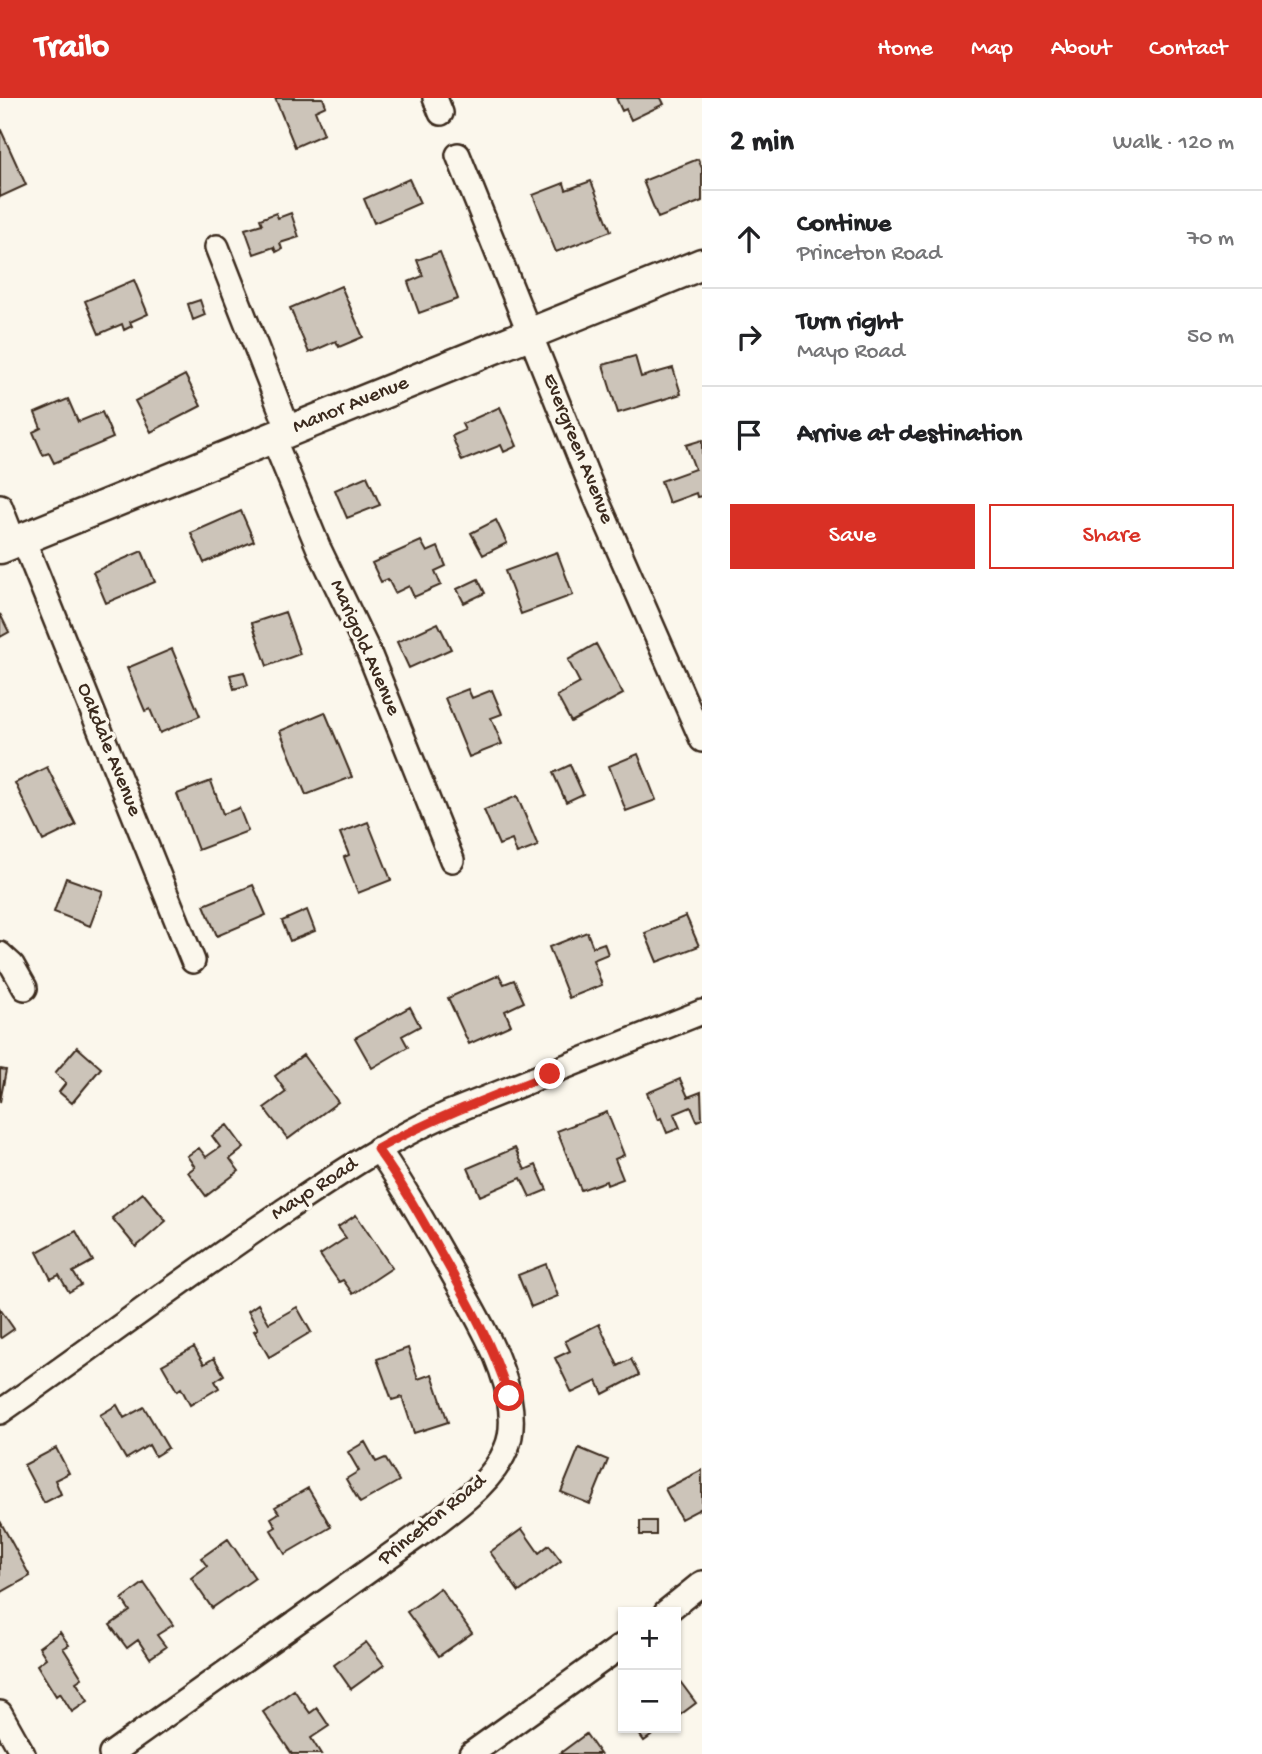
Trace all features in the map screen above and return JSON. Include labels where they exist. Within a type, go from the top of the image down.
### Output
[{"type":"street","name":"Evergreen Avenue","points":[[458,155],[596,498],[702,740]]},
{"type":"street","name":"Marigold Avenue","points":[[217,247],[319,550],[369,653],[452,860]]},
{"type":"street","name":"Manor Avenue","points":[[12,543],[702,264]]},
{"type":"street","name":"Oakdale Avenue","points":[[0,506],[12,543],[193,961]]},
{"type":"street","points":[[0,954],[12,965],[24,988]]},
{"type":"street","name":"Mayo Road","points":[[0,1412],[198,1269],[377,1149],[449,1113],[702,1012]]},
{"type":"street","name":"Princeton Road","points":[[111,1754],[433,1525],[462,1502],[497,1468],[508,1447],[512,1422],[509,1396],[501,1371],[464,1294],[404,1188],[377,1149]]},
{"type":"street","points":[[672,1607],[702,1583]]},
{"type":"street","points":[[471,1754],[618,1649]]},
{"type":"street","points":[[0,1713],[23,1754]]},
{"type":"building","points":[[275,98],[323,98],[326,106],[315,111],[324,134],[295,147]]},
{"type":"building","points":[[616,98],[661,98],[664,104],[631,120],[626,109],[622,111]]},
{"type":"building","points":[[0,128],[26,185],[0,197]]},
{"type":"building","points":[[698,159],[702,168],[702,201],[658,218],[643,181]]},
{"type":"building","points":[[409,179],[420,203],[374,223],[364,199]]},
{"type":"building","points":[[591,181],[611,231],[556,252],[533,195],[564,183],[566,190]]},
{"type":"building","points":[[276,213],[278,218],[291,213],[299,237],[280,243],[282,249],[276,252],[274,247],[254,254],[245,229],[262,224],[260,219]]},
{"type":"building","points":[[440,252],[458,299],[419,313],[408,282],[423,276],[417,260]]},
{"type":"building","points":[[134,280],[148,314],[130,322],[132,326],[124,330],[122,324],[99,334],[85,301]]},
{"type":"building","points":[[341,286],[363,337],[339,347],[336,341],[309,353],[290,308]]},
{"type":"building","points":[[200,300],[205,315],[193,320],[188,304]]},
{"type":"building","points":[[635,356],[641,377],[673,368],[681,394],[618,413],[603,365]]},
{"type":"building","points":[[185,375],[201,406],[151,432],[135,401]]},
{"type":"building","points":[[68,399],[78,422],[102,412],[113,438],[54,463],[49,453],[43,455],[33,432],[41,428],[35,413]]},
{"type":"building","points":[[500,407],[517,446],[504,452],[501,445],[462,461],[452,436],[465,430],[462,424]]},
{"type":"building","points":[[702,440],[702,496],[697,497],[696,493],[669,503],[661,481],[695,469],[686,445]]},
{"type":"building","points":[[367,476],[380,505],[347,518],[335,490]]},
{"type":"building","points":[[241,511],[254,541],[204,563],[191,533]]},
{"type":"building","points":[[496,520],[507,543],[483,555],[471,533]]},
{"type":"building","points":[[421,541],[427,552],[438,547],[446,566],[435,571],[441,585],[414,597],[409,586],[395,593],[388,579],[381,582],[372,563]]},
{"type":"building","points":[[142,551],[155,582],[106,603],[93,572]]},
{"type":"building","points":[[557,552],[573,595],[521,614],[505,571]]},
{"type":"building","points":[[478,579],[485,593],[464,603],[457,589]]},
{"type":"building","points":[[285,612],[300,654],[267,666],[252,623]]},
{"type":"building","points":[[0,614],[9,632],[0,637]]},
{"type":"building","points":[[438,623],[451,649],[409,668],[397,642]]},
{"type":"building","points":[[596,644],[623,694],[571,722],[557,696],[580,683],[568,660]]},
{"type":"building","points":[[172,649],[200,716],[160,733],[150,709],[145,711],[127,668]]},
{"type":"building","points":[[244,672],[248,685],[234,689],[230,675]]},
{"type":"building","points":[[468,689],[472,698],[492,690],[502,714],[491,718],[502,744],[469,757],[445,698]]},
{"type":"building","points":[[325,712],[352,777],[306,795],[280,731]]},
{"type":"building","points":[[638,754],[656,800],[626,811],[609,766]]},
{"type":"building","points":[[570,765],[583,794],[566,802],[553,773]]},
{"type":"building","points":[[47,767],[76,825],[43,841],[15,783]]},
{"type":"building","points":[[211,781],[223,814],[239,808],[248,831],[198,850],[177,794]]},
{"type":"building","points":[[517,796],[538,846],[517,854],[512,840],[499,845],[484,810]]},
{"type":"building","points":[[368,822],[391,880],[358,893],[344,857],[349,855],[340,833]]},
{"type":"building","points":[[66,878],[103,891],[90,926],[54,912]]},
{"type":"building","points":[[253,885],[266,915],[217,936],[204,905]]},
{"type":"building","points":[[307,910],[315,931],[290,941],[282,921]]},
{"type":"building","points":[[686,916],[699,946],[657,962],[645,933]]},
{"type":"building","points":[[587,932],[593,947],[604,943],[608,954],[593,960],[602,985],[569,998],[549,947]]},
{"type":"building","points":[[499,975],[504,984],[514,980],[524,1002],[505,1011],[511,1025],[469,1044],[448,998]]},
{"type":"building","points":[[410,1007],[420,1026],[402,1036],[408,1047],[372,1068],[355,1038]]},
{"type":"building","points":[[77,1047],[101,1068],[72,1103],[59,1092],[66,1083],[55,1073]]},
{"type":"building","points":[[303,1055],[338,1102],[288,1139],[264,1108],[286,1092],[275,1076]]},
{"type":"building","points":[[0,1069],[6,1070],[0,1102]]},
{"type":"building","points":[[680,1079],[688,1097],[701,1092],[702,1119],[697,1121],[691,1107],[674,1114],[680,1128],[667,1133],[661,1118],[658,1120],[647,1093]]},
{"type":"building","points":[[607,1112],[624,1155],[615,1159],[623,1179],[607,1185],[606,1181],[581,1190],[557,1131]]},
{"type":"building","points":[[227,1125],[244,1148],[230,1159],[239,1171],[206,1196],[188,1172],[195,1167],[187,1156],[199,1148],[206,1157],[220,1147],[212,1136]]},
{"type":"building","points":[[515,1148],[525,1170],[536,1165],[547,1190],[530,1197],[521,1178],[480,1196],[468,1168]]},
{"type":"building","points":[[143,1193],[166,1221],[136,1247],[112,1218]]},
{"type":"building","points":[[356,1215],[392,1268],[353,1294],[343,1280],[339,1282],[320,1255],[346,1238],[338,1227]]},
{"type":"building","points":[[76,1231],[93,1261],[73,1272],[81,1285],[69,1292],[59,1275],[51,1279],[37,1252]]},
{"type":"building","points":[[546,1264],[558,1296],[531,1307],[518,1275]]},
{"type":"building","points":[[258,1304],[269,1323],[297,1307],[311,1332],[269,1357],[254,1331],[258,1329],[248,1311]]},
{"type":"building","points":[[0,1309],[14,1329],[1,1338],[0,1337]]},
{"type":"building","points":[[599,1324],[618,1366],[631,1359],[639,1375],[603,1394],[597,1381],[572,1393],[555,1358],[570,1351],[565,1341]]},
{"type":"building","points":[[194,1347],[204,1364],[214,1358],[224,1375],[215,1381],[219,1388],[190,1405],[181,1388],[177,1391],[162,1365]]},
{"type":"building","points":[[408,1348],[418,1379],[432,1374],[448,1422],[414,1433],[402,1397],[392,1400],[377,1359]]},
{"type":"building","points":[[117,1405],[124,1418],[144,1407],[168,1448],[155,1456],[149,1445],[126,1459],[100,1415]]},
{"type":"building","points":[[365,1442],[376,1462],[385,1458],[399,1481],[360,1503],[346,1479],[359,1471],[348,1452]]},
{"type":"building","points":[[56,1448],[69,1473],[55,1480],[61,1494],[44,1503],[24,1465]]},
{"type":"building","points":[[579,1448],[608,1460],[590,1504],[561,1492]]},
{"type":"building","points":[[702,1470],[702,1508],[681,1519],[665,1489]]},
{"type":"building","points":[[308,1488],[331,1527],[285,1554],[271,1530],[276,1527],[271,1518],[279,1513],[275,1507]]},
{"type":"building","points":[[0,1521],[30,1576],[0,1593]]},
{"type":"building","points":[[640,1521],[656,1521],[656,1535],[640,1535]]},
{"type":"building","points":[[522,1529],[539,1553],[549,1545],[561,1561],[519,1592],[490,1552]]},
{"type":"building","points":[[228,1539],[255,1578],[212,1608],[191,1578],[207,1566],[201,1558]]},
{"type":"building","points":[[144,1583],[173,1625],[157,1635],[166,1647],[150,1658],[138,1640],[127,1648],[110,1625],[130,1611],[122,1599]]},
{"type":"building","points":[[440,1588],[472,1633],[439,1656],[407,1612]]},
{"type":"building","points":[[60,1632],[69,1645],[63,1648],[82,1678],[76,1682],[88,1701],[72,1712],[60,1693],[56,1696],[37,1665],[46,1658],[39,1647]]},
{"type":"building","points":[[366,1642],[384,1665],[351,1689],[334,1665]]},
{"type":"building","points":[[681,1683],[696,1703],[681,1714]]},
{"type":"building","points":[[294,1690],[310,1713],[317,1708],[329,1726],[311,1738],[321,1754],[292,1754],[263,1712]]},
{"type":"building","points":[[638,1733],[655,1733],[644,1741]]},
{"type":"building","points":[[586,1734],[600,1754],[559,1754]]},
{"type":"route","points":[[509,1396],[501,1371],[464,1294],[404,1188],[377,1149],[449,1113],[550,1074]]}]
